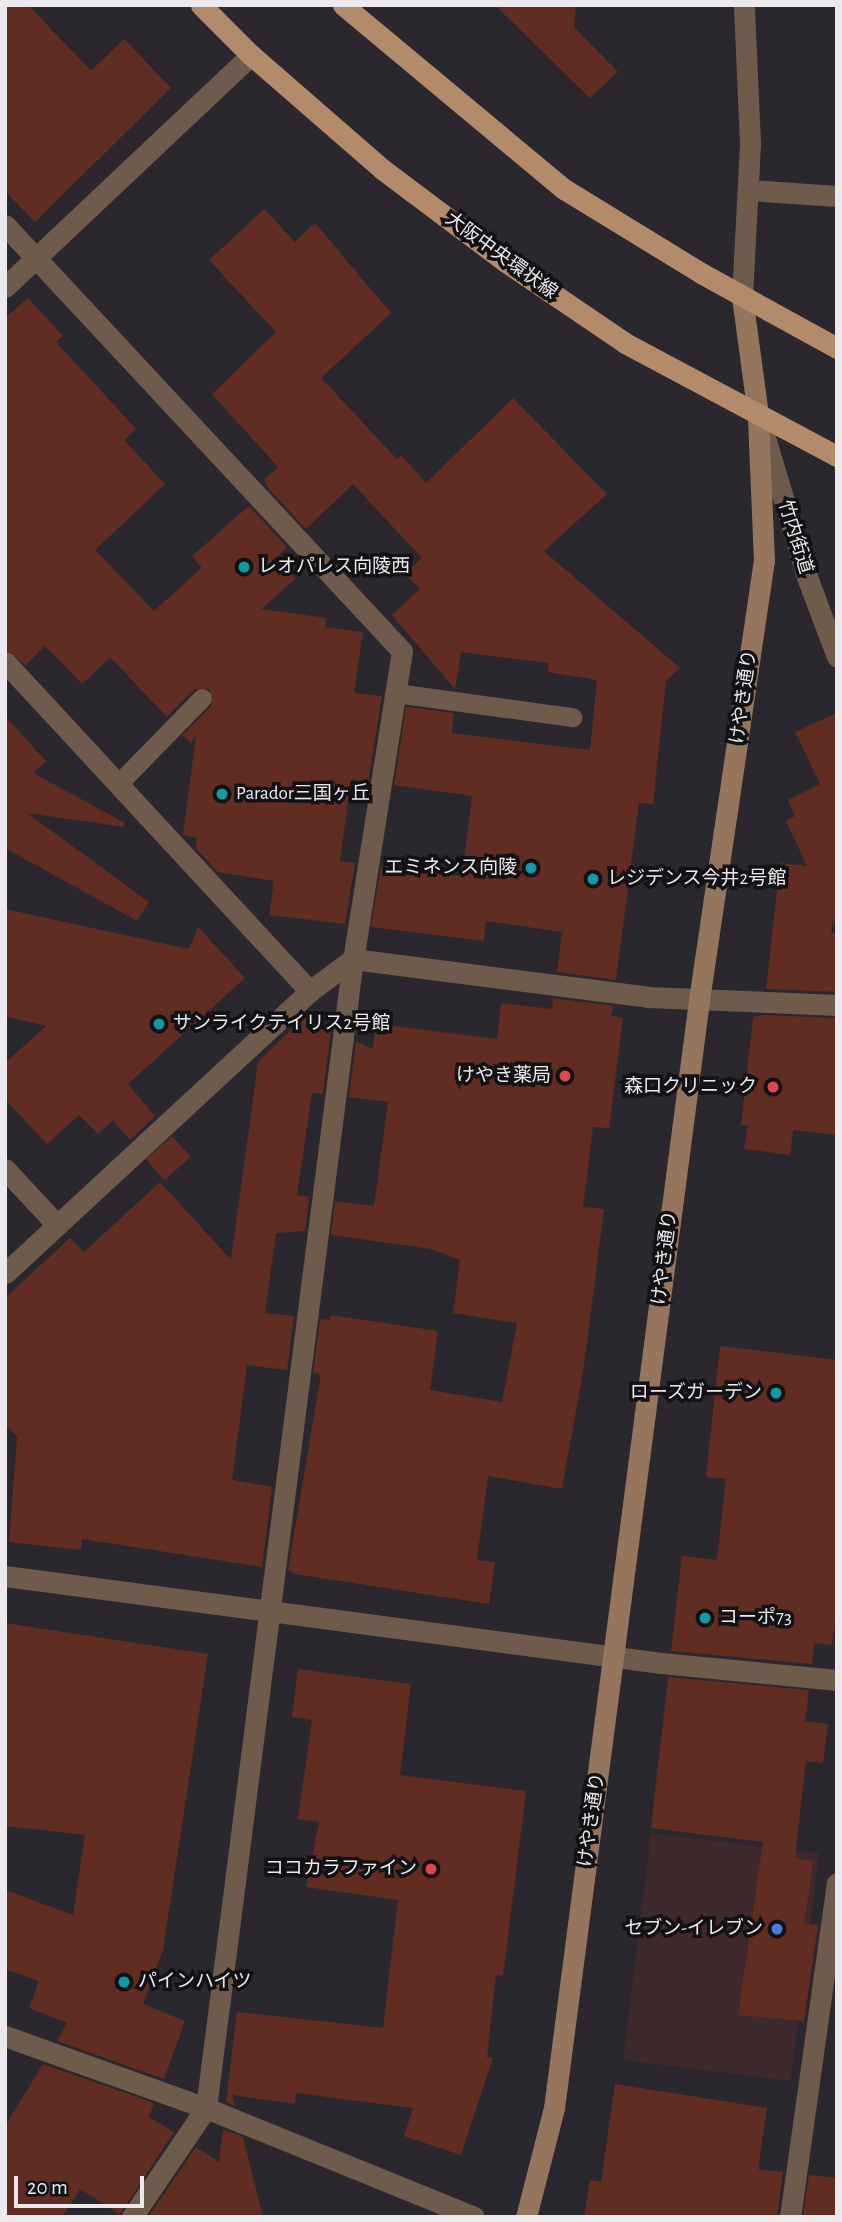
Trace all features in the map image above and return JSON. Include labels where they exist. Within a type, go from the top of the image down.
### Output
[{"type":"main road","name":"大阪中央環状線","points":[[201,5],[251,55],[382,169],[506,262],[625,342],[837,456]]},
{"type":"main road","points":[[344,5],[564,189],[742,297],[837,348]]},
{"type":"street","points":[[742,297],[749,190],[744,5]]},
{"type":"street","points":[[5,287],[251,55]]},
{"type":"street","points":[[749,190],[837,195]]},
{"type":"street","points":[[5,225],[402,651],[354,959],[206,2108],[132,2217]]},
{"type":"street","name":"けやき通り","points":[[526,2217],[554,2108],[699,1000],[764,561],[758,415],[742,297]]},
{"type":"street","name":"竹内街道","points":[[758,415],[807,577],[837,657]]},
{"type":"street","points":[[9,673],[118,783],[310,990]]},
{"type":"street","points":[[5,1273],[310,990],[354,959],[699,1000],[837,1005]]},
{"type":"street","points":[[5,1169],[57,1225]]},
{"type":"street","points":[[5,1576],[271,1608],[614,1655],[837,1680]]},
{"type":"street","points":[[790,2217],[837,1882]]},
{"type":"street","points":[[5,2036],[206,2108],[474,2217]]},
{"type":"lane","points":[[396,693],[572,717]]},
{"type":"lane","points":[[118,783],[202,698]]},
{"type":"shaded area","points":[[651,1833],[819,1854],[791,2081],[623,2060]]},
{"type":"building","points":[[5,5],[28,5],[91,71],[124,39],[171,88],[35,222],[5,191]]},
{"type":"building","points":[[495,5],[576,5],[574,27],[618,72],[590,98]]},
{"type":"building","points":[[264,209],[295,242],[315,223],[391,313],[321,378],[397,459],[401,455],[426,483],[513,398],[607,494],[544,551],[680,668],[666,681],[653,804],[639,803],[616,980],[557,972],[562,932],[486,921],[484,941],[371,927],[381,866],[462,876],[472,796],[394,785],[406,707],[454,713],[452,733],[590,750],[597,680],[548,672],[549,663],[461,652],[455,689],[392,615],[420,589],[405,574],[422,558],[353,484],[306,529],[269,489],[264,480],[278,467],[212,394],[276,332],[209,260]]},
{"type":"building","points":[[28,298],[63,336],[56,342],[136,429],[124,440],[165,484],[95,550],[154,611],[202,568],[192,556],[249,506],[287,547],[277,557],[296,578],[261,609],[326,618],[325,627],[363,632],[354,693],[382,696],[368,782],[351,780],[340,861],[355,863],[345,924],[269,915],[274,881],[218,872],[196,848],[197,838],[183,835],[196,736],[191,743],[183,735],[211,706],[210,689],[194,689],[167,717],[110,657],[82,684],[45,646],[26,665],[5,649],[5,318]]},
{"type":"building","points":[[837,713],[837,929],[833,921],[831,933],[837,933],[837,992],[766,989],[780,863],[807,866],[786,821],[795,816],[788,800],[820,784],[795,732]]},
{"type":"building","points":[[5,716],[46,761],[33,773],[125,823],[124,827],[27,813],[149,902],[137,921],[5,848]]},
{"type":"building","points":[[5,909],[189,949],[198,927],[245,978],[128,1084],[155,1116],[130,1140],[113,1120],[98,1134],[79,1115],[47,1144],[5,1099],[5,1063],[46,1026],[5,1016]]},
{"type":"building","points":[[553,998],[613,1006],[611,1016],[623,1018],[609,1128],[593,1127],[583,1207],[604,1209],[584,1366],[562,1489],[488,1476],[477,1560],[495,1562],[489,1604],[295,1574],[288,1570],[321,1374],[313,1373],[320,1319],[330,1320],[331,1315],[438,1331],[430,1390],[502,1402],[517,1323],[453,1313],[460,1260],[431,1249],[331,1235],[335,1201],[374,1206],[388,1102],[349,1097],[356,1041],[373,1049],[376,1024],[497,1039],[501,1003],[552,1009]]},
{"type":"building","points":[[763,1015],[837,1018],[837,1135],[793,1130],[790,1155],[744,1149],[748,1125],[741,1125],[753,1017]]},
{"type":"building","points":[[305,1016],[331,1029],[323,1094],[312,1093],[297,1195],[309,1197],[305,1231],[276,1233],[265,1313],[294,1316],[287,1370],[247,1365],[232,1480],[272,1487],[262,1567],[82,1539],[81,1550],[9,1542],[17,1437],[5,1424],[5,1298],[70,1238],[84,1252],[160,1182],[231,1260],[258,1062]]},
{"type":"building","points":[[172,1136],[191,1157],[165,1180],[146,1159]]},
{"type":"building","points":[[720,1346],[837,1360],[837,1607],[832,1645],[814,1643],[812,1664],[671,1651],[682,1556],[717,1560],[726,1479],[706,1477]]},
{"type":"building","points":[[5,1623],[208,1654],[163,1950],[143,2004],[185,2021],[164,2079],[57,2041],[67,2023],[29,2008],[39,1981],[5,1969],[5,1890],[73,1915],[85,1835],[5,1826]]},
{"type":"building","points":[[298,1669],[411,1684],[400,1775],[526,1791],[503,1976],[496,1975],[487,2058],[493,2058],[461,2155],[404,2136],[413,2108],[296,2093],[295,2104],[232,2095],[235,2106],[226,2102],[237,2012],[383,2028],[398,1900],[306,1887],[319,1822],[298,1819],[312,1720],[292,1717]]},
{"type":"building","points":[[668,1677],[809,1690],[805,1721],[828,1724],[823,1763],[806,1761],[795,1858],[813,1861],[804,1924],[818,1925],[804,2021],[738,2015],[763,1842],[651,1828]]},
{"type":"building","points":[[43,2064],[154,2103],[149,2117],[174,2132],[120,2214],[80,2189],[62,2217],[5,2217],[5,2126]]},
{"type":"building","points":[[615,2084],[767,2108],[758,2169],[783,2172],[777,2217],[584,2217],[590,2180],[601,2182]]},
{"type":"building","points":[[223,2129],[243,2137],[263,2217],[148,2217],[196,2147],[219,2162]]},
{"type":"building","points":[[809,2175],[837,2178],[837,2217],[803,2217]]},
{"type":"place","name":"レオパレス向陵西","points":[[244,567]]},
{"type":"place","name":"Parador三国ヶ丘","points":[[222,794]]},
{"type":"place","name":"エミネンス向陵","points":[[531,868]]},
{"type":"place","name":"レジデンス今井2号館","points":[[593,879]]},
{"type":"place","name":"サンライクテイリス2号館","points":[[159,1024]]},
{"type":"place","name":"けやき薬局","points":[[565,1076]]},
{"type":"place","name":"森口クリニック","points":[[773,1087]]},
{"type":"place","name":"ローズガーデン","points":[[776,1393]]},
{"type":"place","name":"コーポ73","points":[[705,1618]]},
{"type":"place","name":"ココカラファイン","points":[[431,1869]]},
{"type":"place","name":"セブン-イレブン","points":[[777,1929]]},
{"type":"place","name":"パインハイツ","points":[[124,1982]]}]
